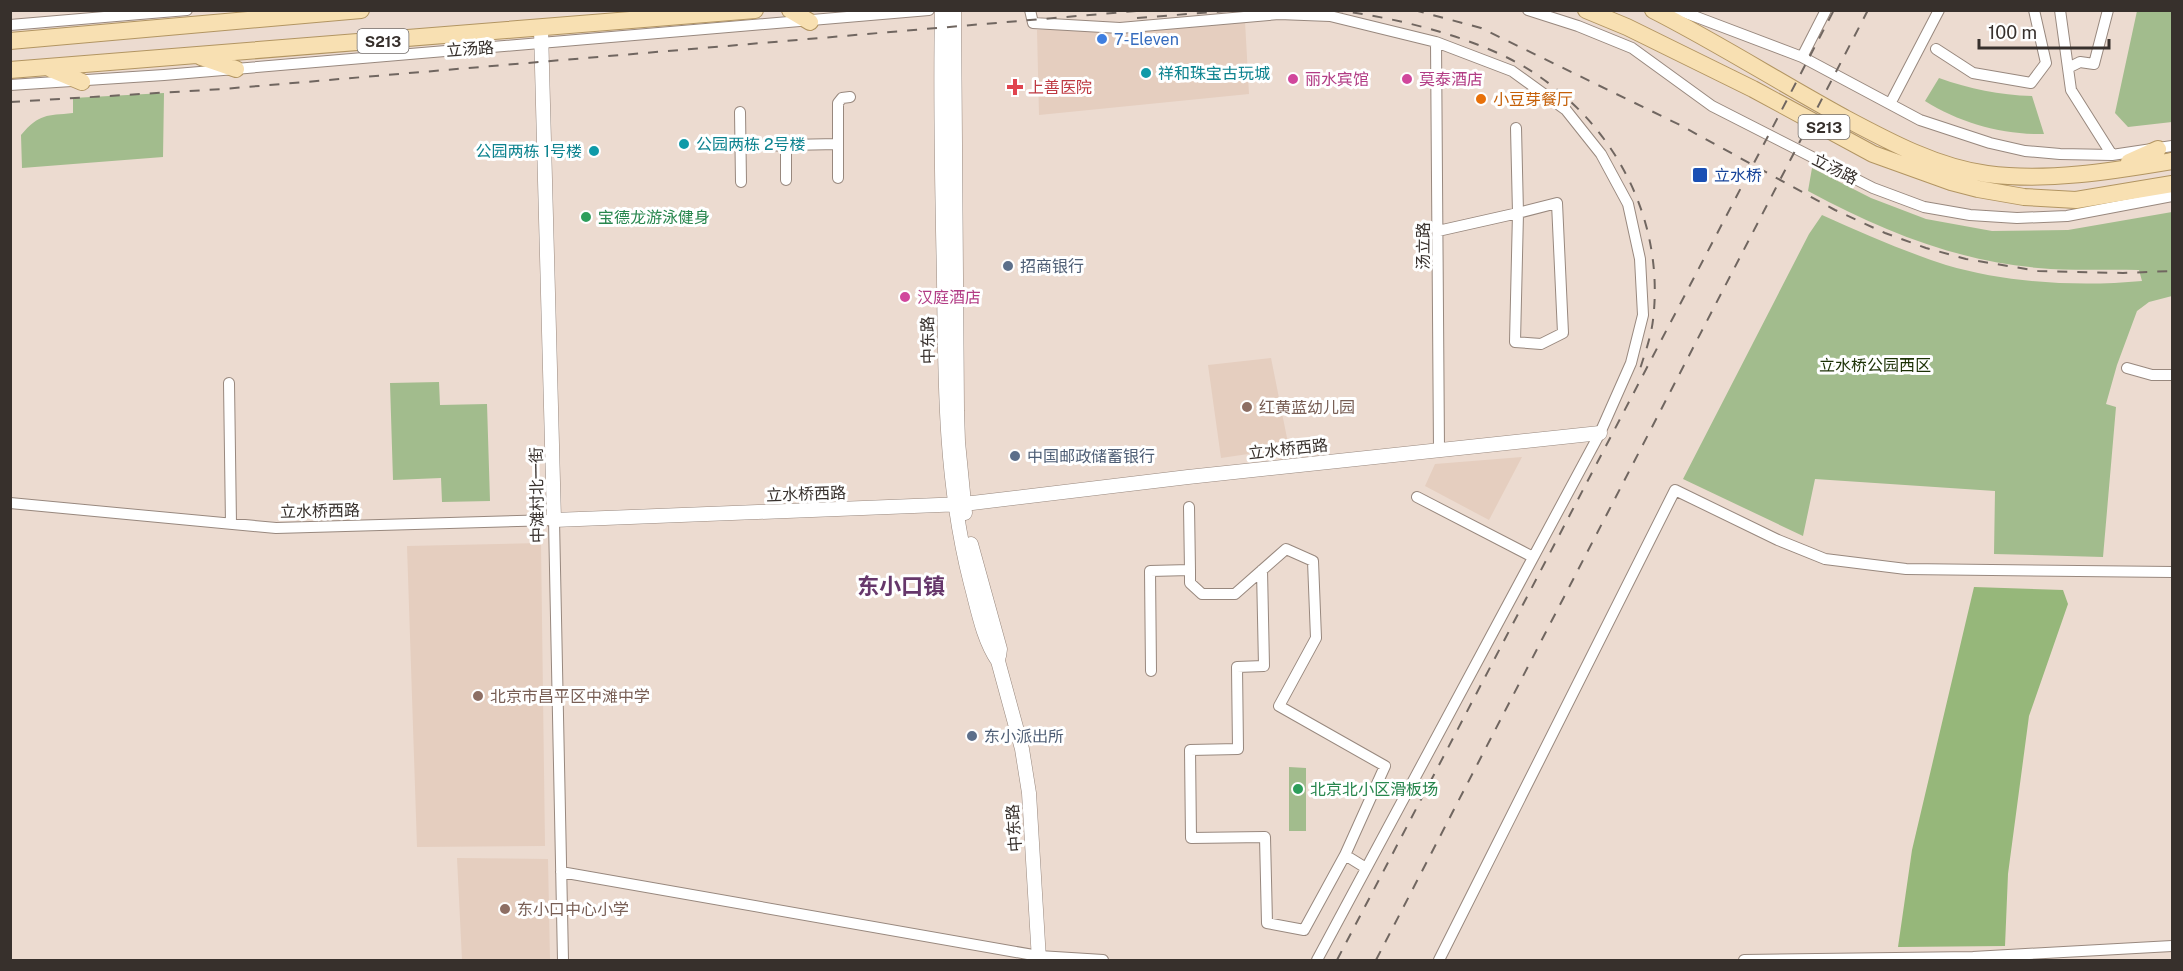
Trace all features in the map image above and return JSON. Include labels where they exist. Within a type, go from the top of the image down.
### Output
[{"type":"main road","name":"S213","points":[[12,36],[361,10]]},
{"type":"main road","name":"立汤路","points":[[10,70],[284,49],[403,47],[542,36],[755,10]]},
{"type":"main road","points":[[790,10],[810,22]]},
{"type":"main road","name":"立汤路","points":[[1586,10],[1627,27],[1753,89],[1873,154],[1951,182],[2024,197],[2076,200],[2172,184]]},
{"type":"main road","name":"S213","points":[[1653,10],[1689,28],[1782,84],[1885,140],[1929,158],[1986,174],[2054,175],[2111,163],[2172,161]]},
{"type":"main road","points":[[284,49],[303,62]]},
{"type":"main road","points":[[194,55],[236,69]]},
{"type":"main road","points":[[48,67],[82,82]]},
{"type":"main road","points":[[2111,163],[2165,148]]},
{"type":"main road","points":[[2076,200],[2138,202]]},
{"type":"street","name":"S213","points":[[12,36],[188,10]]},
{"type":"street","name":"立汤路","points":[[542,36],[810,22],[930,10]]},
{"type":"street","name":"中东路","points":[[942,10],[945,401],[959,504],[1000,649],[998,661],[1022,749],[1029,794],[1039,958]]},
{"type":"street","name":"中东路","points":[[954,10],[959,504]]},
{"type":"street","points":[[1030,10],[1033,24],[1120,28],[1279,14],[1330,16],[1436,42],[1512,71],[1566,110],[1601,154],[1629,204],[1640,259],[1643,315],[1631,363],[1599,433],[1317,960]]},
{"type":"street","name":"立汤路","points":[[1528,10],[1578,26],[1632,48],[1712,106],[1873,188],[1924,207],[1970,215],[2017,218],[2067,216],[2172,196]]},
{"type":"street","name":"S213","points":[[1674,10],[1802,57],[1920,120],[1990,143],[2025,151],[2060,154],[2111,163]]},
{"type":"street","points":[[1802,57],[1826,10]]},
{"type":"street","points":[[1890,104],[1939,10]]},
{"type":"street","points":[[1936,49],[1973,73],[2031,83],[2046,63],[2034,10]]},
{"type":"street","points":[[2060,10],[2071,90],[2111,163]]},
{"type":"street","points":[[2068,68],[2080,62],[2094,64],[2108,10]]},
{"type":"street","name":"中滩村北一街","points":[[542,36],[563,960]]},
{"type":"street","name":"汤立路","points":[[1436,42],[1439,450]]},
{"type":"street","name":"立汤路","points":[[10,85],[82,82],[236,69],[303,62],[403,47]]},
{"type":"street","points":[[838,178],[838,103],[842,98],[850,97]]},
{"type":"street","points":[[740,112],[741,182]]},
{"type":"street","points":[[1438,231],[1518,213],[1557,203],[1563,333],[1541,344],[1515,342],[1518,213],[1516,128]]},
{"type":"street","points":[[740,146],[838,144]]},
{"type":"street","points":[[786,145],[786,180]]},
{"type":"street","points":[[2127,368],[2152,375],[2172,375]]},
{"type":"street","points":[[229,383],[231,524]]},
{"type":"street","name":"立水桥西路","points":[[10,502],[276,528],[959,504],[1599,433]]},
{"type":"street","points":[[1439,960],[1675,490],[1737,522],[1825,559],[1906,569],[2172,572]]},
{"type":"street","points":[[1418,497],[1533,557]]},
{"type":"street","points":[[1189,507],[1190,583],[1202,594],[1235,594],[1262,570],[1286,549],[1313,561],[1316,638],[1279,706],[1385,766],[1345,855],[1304,930],[1267,923],[1265,837],[1191,838],[1190,750],[1238,749],[1236,667],[1264,666],[1262,570]]},
{"type":"street","points":[[1151,671],[1150,571],[1190,570]]},
{"type":"street","points":[[1345,855],[1366,868]]},
{"type":"street","points":[[561,872],[1039,958],[1103,960]]},
{"type":"street","points":[[1744,960],[1973,957],[2172,946]]},
{"type":"shaded area","name":"祥和珠宝古玩城","points":[[1245,21],[1249,94],[1039,115],[1037,30]]},
{"type":"shaded area","name":"红黄蓝幼儿园","points":[[1271,358],[1289,448],[1221,458],[1208,365]]},
{"type":"shaded area","points":[[1522,457],[1489,520],[1425,486],[1435,464]]},
{"type":"shaded area","name":"北京市昌平区中滩中学","points":[[541,543],[545,846],[417,847],[407,546]]},
{"type":"shaded area","name":"东小口中心小学","points":[[457,858],[548,859],[550,960],[462,960]]},
{"type":"green space","points":[[2137,11],[2172,11],[2172,122],[2128,127],[2115,113]]},
{"type":"green space","points":[[1939,78],[1985,91],[2032,96],[2044,134],[1998,130],[1938,109],[1925,101]]},
{"type":"green space","points":[[164,93],[163,157],[22,168],[21,135],[39,119],[73,113],[73,98]]},
{"type":"green space","name":"立水桥公园西区","points":[[1812,168],[1871,198],[1926,219],[1992,231],[2068,230],[2172,212],[2172,296],[2149,302],[2137,311],[2117,365],[2106,404],[2116,407],[2103,557],[1994,554],[1995,491],[1815,479],[1803,536],[1683,479],[1809,234],[1822,215],[1914,254],[1946,265],[1993,276],[2043,282],[2093,284],[2142,281],[2139,270],[2038,268],[2007,264],[1948,251],[1891,231],[1808,191]]},
{"type":"green space","points":[[439,382],[440,405],[487,404],[490,501],[442,502],[441,478],[393,480],[390,383]]},
{"type":"green space","points":[[1974,587],[2063,590],[2068,604],[2029,716],[2008,874],[2005,946],[1898,947],[1912,850]]},
{"type":"green space","name":"北京北小区滑板场","points":[[1289,767],[1306,768],[1306,831],[1289,831]]},
{"type":"railway","points":[[10,102],[223,89],[1148,10]]},
{"type":"railway","points":[[1137,18],[1239,10]]},
{"type":"railway","points":[[1333,10],[1378,17],[1448,34],[1512,60],[1546,81],[1576,107],[1602,136],[1623,169],[1639,204],[1650,241],[1655,280],[1653,320],[1640,369]]},
{"type":"railway","points":[[1414,10],[1481,28],[1680,125],[1835,210],[1885,233],[1926,248],[1966,259],[2038,271],[2123,273],[2172,271]]},
{"type":"railway","points":[[1337,960],[1834,10]]},
{"type":"railway","points":[[1376,960],[1868,10]]},
{"type":"place","name":"7-Eleven","points":[[1102,39]]},
{"type":"place","name":"祥和珠宝古玩城","points":[[1146,73]]},
{"type":"place","name":"丽水宾馆","points":[[1293,79]]},
{"type":"place","name":"莫泰酒店","points":[[1407,79]]},
{"type":"place","name":"上善医院","points":[[1015,87]]},
{"type":"place","name":"小豆芽餐厅","points":[[1481,99]]},
{"type":"place","name":"公园两栋 2号楼","points":[[684,144]]},
{"type":"place","name":"公园两栋 1号楼","points":[[594,151]]},
{"type":"place","name":"立水桥","points":[[1700,175]]},
{"type":"place","name":"宝德龙游泳健身","points":[[586,217]]},
{"type":"place","name":"招商银行","points":[[1008,266]]},
{"type":"place","name":"汉庭酒店","points":[[905,297]]},
{"type":"place","name":"红黄蓝幼儿园","points":[[1247,407]]},
{"type":"place","name":"中国邮政储蓄银行","points":[[1015,456]]},
{"type":"place","name":"北京市昌平区中滩中学","points":[[478,696]]},
{"type":"place","name":"东小派出所","points":[[972,736]]},
{"type":"place","name":"北京北小区滑板场","points":[[1298,789]]},
{"type":"place","name":"东小口中心小学","points":[[505,909]]},
{"type":"district","name":"东小口镇","points":[[901,586]]}]
